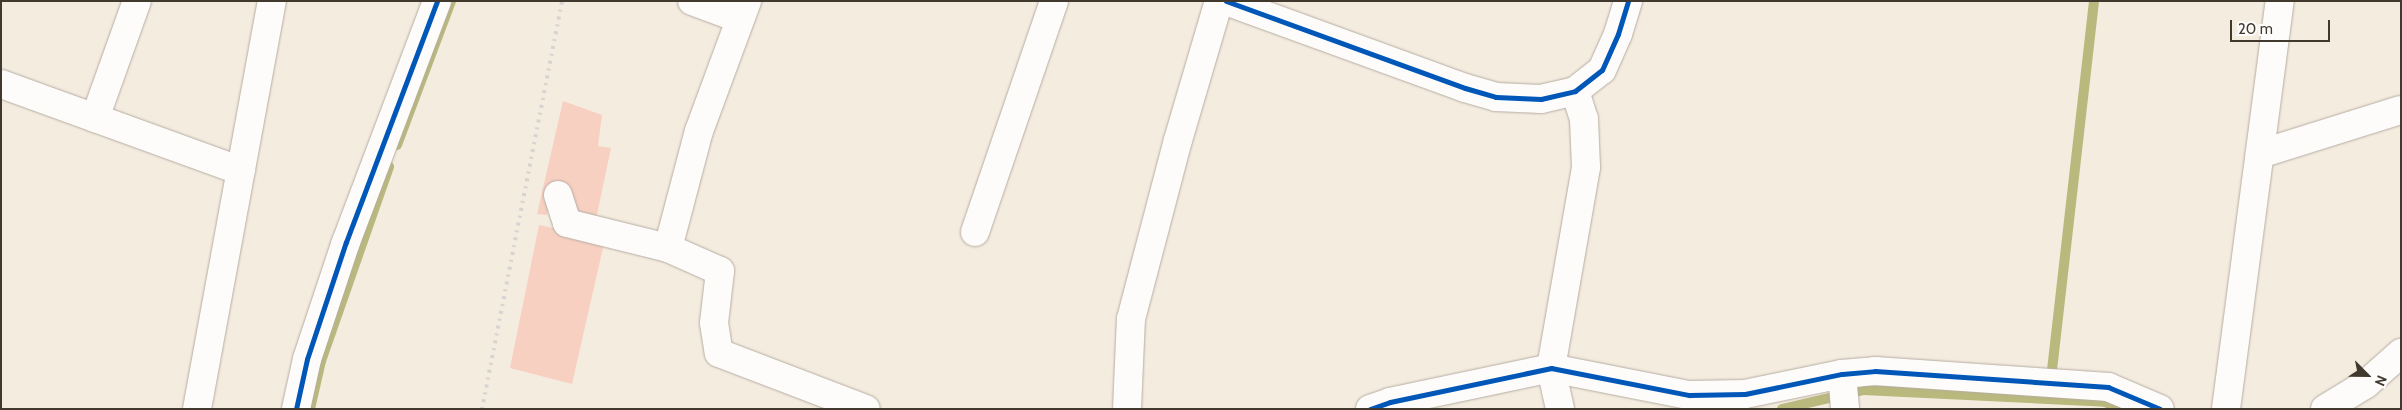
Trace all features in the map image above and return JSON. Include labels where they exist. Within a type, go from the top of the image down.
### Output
[{"type":"street","points":[[95,118],[137,1]]},
{"type":"street","points":[[197,409],[272,1]]},
{"type":"street","points":[[296,409],[307,359],[346,242],[438,1]]},
{"type":"street","points":[[668,248],[699,131],[743,10],[692,1]]},
{"type":"street","points":[[975,232],[1054,1]]},
{"type":"street","points":[[1127,409],[1131,319],[1178,140],[1219,1]]},
{"type":"street","points":[[1226,1],[1496,97],[1541,99],[1575,91],[1602,70],[1618,34],[1628,1]]},
{"type":"street","points":[[2226,409],[2280,1]]},
{"type":"street","points":[[1,84],[241,171]]},
{"type":"street","points":[[1560,409],[1551,368],[1586,167],[1584,119],[1575,91]]},
{"type":"street","points":[[2260,154],[2400,110]]},
{"type":"street","points":[[558,195],[567,223],[668,248],[720,271],[714,323],[719,353],[866,409]]},
{"type":"street","points":[[2325,409],[2366,384],[2401,353]]},
{"type":"street","points":[[1384,406],[1551,368],[1689,395],[1843,392],[1875,371],[2108,387],[2160,409]]},
{"type":"shaded area","points":[[563,101],[602,115],[598,146],[611,148],[595,224],[575,218],[553,186],[547,215],[537,214]]},
{"type":"shaded area","points":[[539,225],[605,239],[572,384],[510,368]]},
{"type":"waterway","points":[[397,145],[451,1]]},
{"type":"waterway","points":[[2052,370],[2094,1]]},
{"type":"waterway","points":[[310,409],[321,361],[389,167]]},
{"type":"waterway","points":[[1782,409],[1863,390],[2105,402],[2121,409]]},
{"type":"railway","points":[[482,409],[562,1]]},
{"type":"cycle path","points":[[296,409],[307,359],[346,242],[437,1]]},
{"type":"cycle path","points":[[1226,1],[1465,88],[1496,97],[1541,99],[1575,91],[1602,70],[1618,34],[1628,1]]},
{"type":"cycle path","points":[[1370,409],[1390,402],[1551,368],[1689,395],[1745,394],[1842,374],[1875,371],[2108,387],[2160,409]]}]
